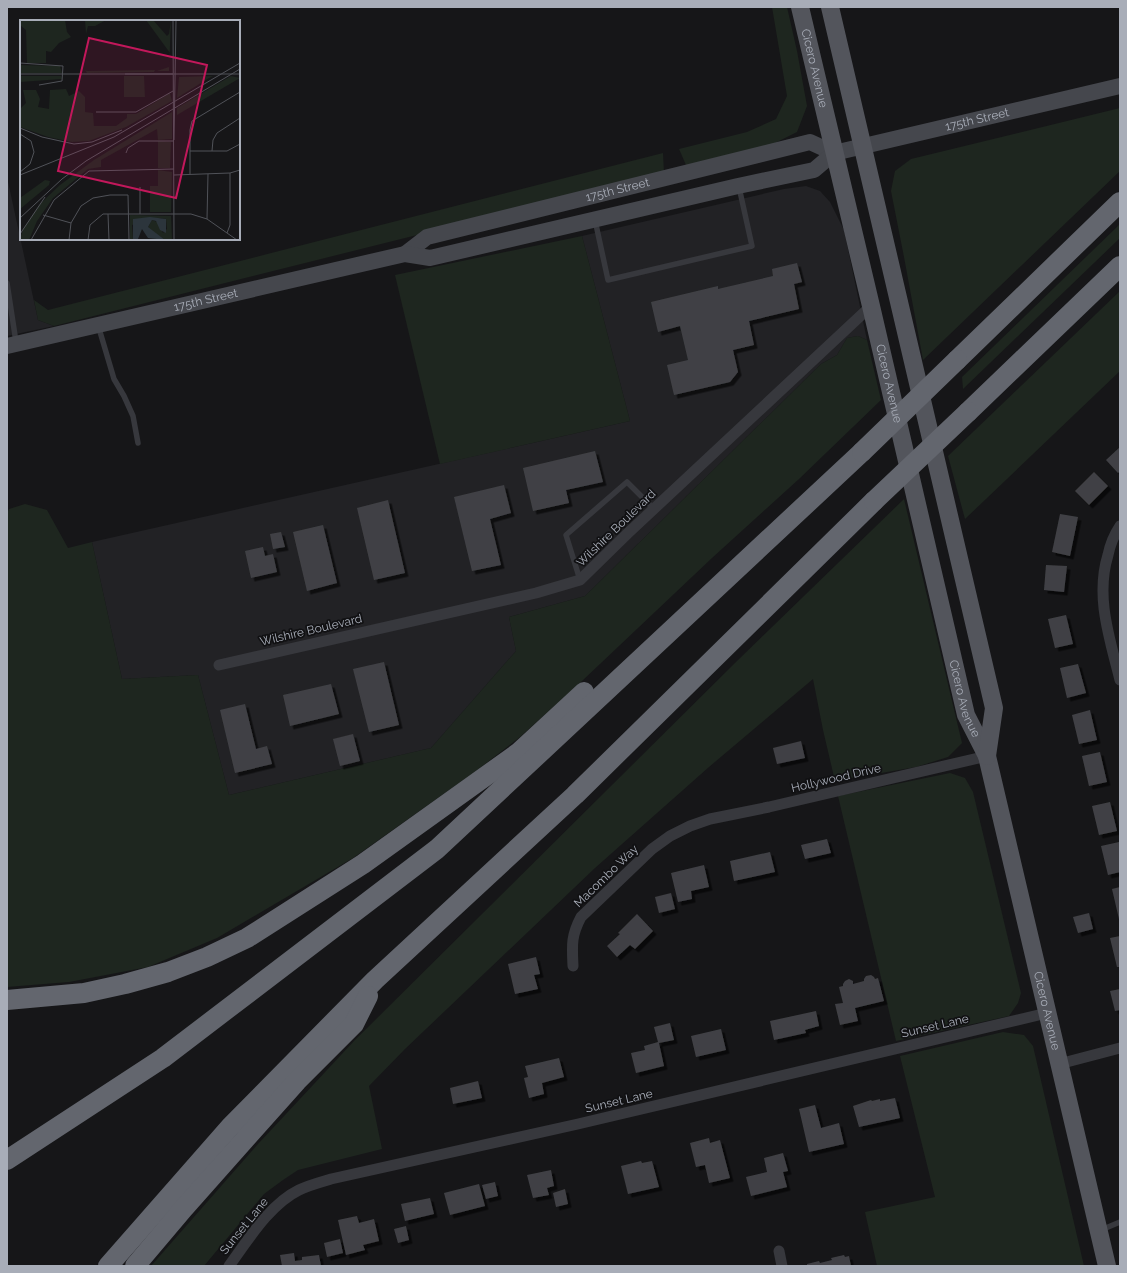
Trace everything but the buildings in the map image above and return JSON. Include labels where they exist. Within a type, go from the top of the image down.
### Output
[{"type":"highway","points":[[7,1160],[163,1058],[437,849],[862,452],[1120,202]]},
{"type":"highway","points":[[108,1266],[230,1127],[376,980],[575,795],[874,501],[1120,266]]},
{"type":"highway","points":[[7,1000],[84,993],[125,984],[168,972],[247,938],[363,864],[518,753],[589,688],[729,576]]},
{"type":"highway","points":[[135,1266],[184,1208],[292,1087],[354,1024],[376,980]]},
{"type":"main road","name":"Cicero Avenue","points":[[800,7],[966,715],[987,756],[1107,1266]]},
{"type":"main road","name":"Cicero Avenue","points":[[830,7],[994,708],[987,756]]},
{"type":"street","name":"175th Street","points":[[12,345],[405,254],[430,258],[738,186],[814,170],[834,153],[1120,86]]},
{"type":"street","name":"175th Street","points":[[405,254],[427,237],[810,142],[834,153]]},
{"type":"street","name":"Wilshire Boulevard","points":[[219,664],[536,593],[580,580],[654,508],[871,306]]},
{"type":"street","points":[[1120,526],[1111,543],[1102,579],[1106,624],[1120,680]]},
{"type":"street","name":"Hollywood Drive","points":[[690,826],[710,819],[769,807],[987,756]]},
{"type":"street","name":"Macombo Way","points":[[573,966],[572,943],[574,931],[581,917],[652,849],[670,836],[690,826]]},
{"type":"street","name":"Sunset Lane","points":[[229,1266],[269,1213],[277,1205],[300,1190],[331,1179],[564,1127],[1048,1013]]},
{"type":"street","points":[[1060,1064],[1120,1048]]},
{"type":"street","points":[[779,1251],[782,1266]]},
{"type":"lane","points":[[595,220],[608,280],[745,248],[752,246],[738,186]]},
{"type":"lane","points":[[7,283],[12,345]]},
{"type":"lane","points":[[98,325],[114,379],[133,416],[138,443]]},
{"type":"lane","points":[[580,580],[566,535],[627,482],[654,508]]},
{"type":"lane","points":[[1099,1231],[1120,1222]]},
{"type":"shaded area","points":[[772,7],[787,7],[797,51],[807,106],[797,132],[765,148],[686,165],[679,149],[747,132],[776,119],[787,96]]},
{"type":"shaded area","points":[[1120,108],[1120,171],[923,360],[891,191],[895,171],[911,159]]},
{"type":"shaded area","points":[[663,153],[664,173],[54,326],[38,320],[34,300],[48,310]]},
{"type":"shaded area","points":[[7,177],[38,320],[54,326],[7,336]]},
{"type":"shaded area","points":[[806,186],[820,191],[830,202],[844,230],[867,340],[858,336],[847,338],[837,355],[821,364],[585,596],[509,617],[516,651],[431,748],[229,795],[198,675],[122,679],[92,542],[630,421],[582,236],[784,189]]},
{"type":"shaded area","points":[[1120,224],[1120,238],[963,389],[962,377]]},
{"type":"shaded area","points":[[582,236],[630,421],[440,464],[395,275]]},
{"type":"shaded area","points":[[1120,291],[1120,371],[965,519],[948,456]]},
{"type":"shaded area","points":[[858,336],[867,340],[881,400],[799,479],[712,558],[582,681],[520,737],[476,771],[353,858],[217,938],[148,967],[69,982],[7,987],[7,513],[9,509],[25,504],[47,510],[68,548],[92,542],[122,679],[198,675],[229,795],[431,748],[516,651],[509,617],[585,596],[821,364],[837,355],[847,338]]},
{"type":"shaded area","points":[[904,499],[962,743],[948,757],[916,767],[835,781],[813,679],[709,767],[595,868],[405,1049],[369,1086],[382,1149],[298,1170],[264,1194],[204,1266],[151,1266],[258,1144],[354,1041],[736,662]]},
{"type":"shaded area","points":[[950,773],[965,778],[973,792],[1021,993],[1018,1003],[1009,1016],[896,1041],[838,796]]},
{"type":"shaded area","points":[[1003,1032],[1024,1035],[1033,1046],[1084,1266],[877,1266],[865,1212],[935,1197],[900,1056]]}]
